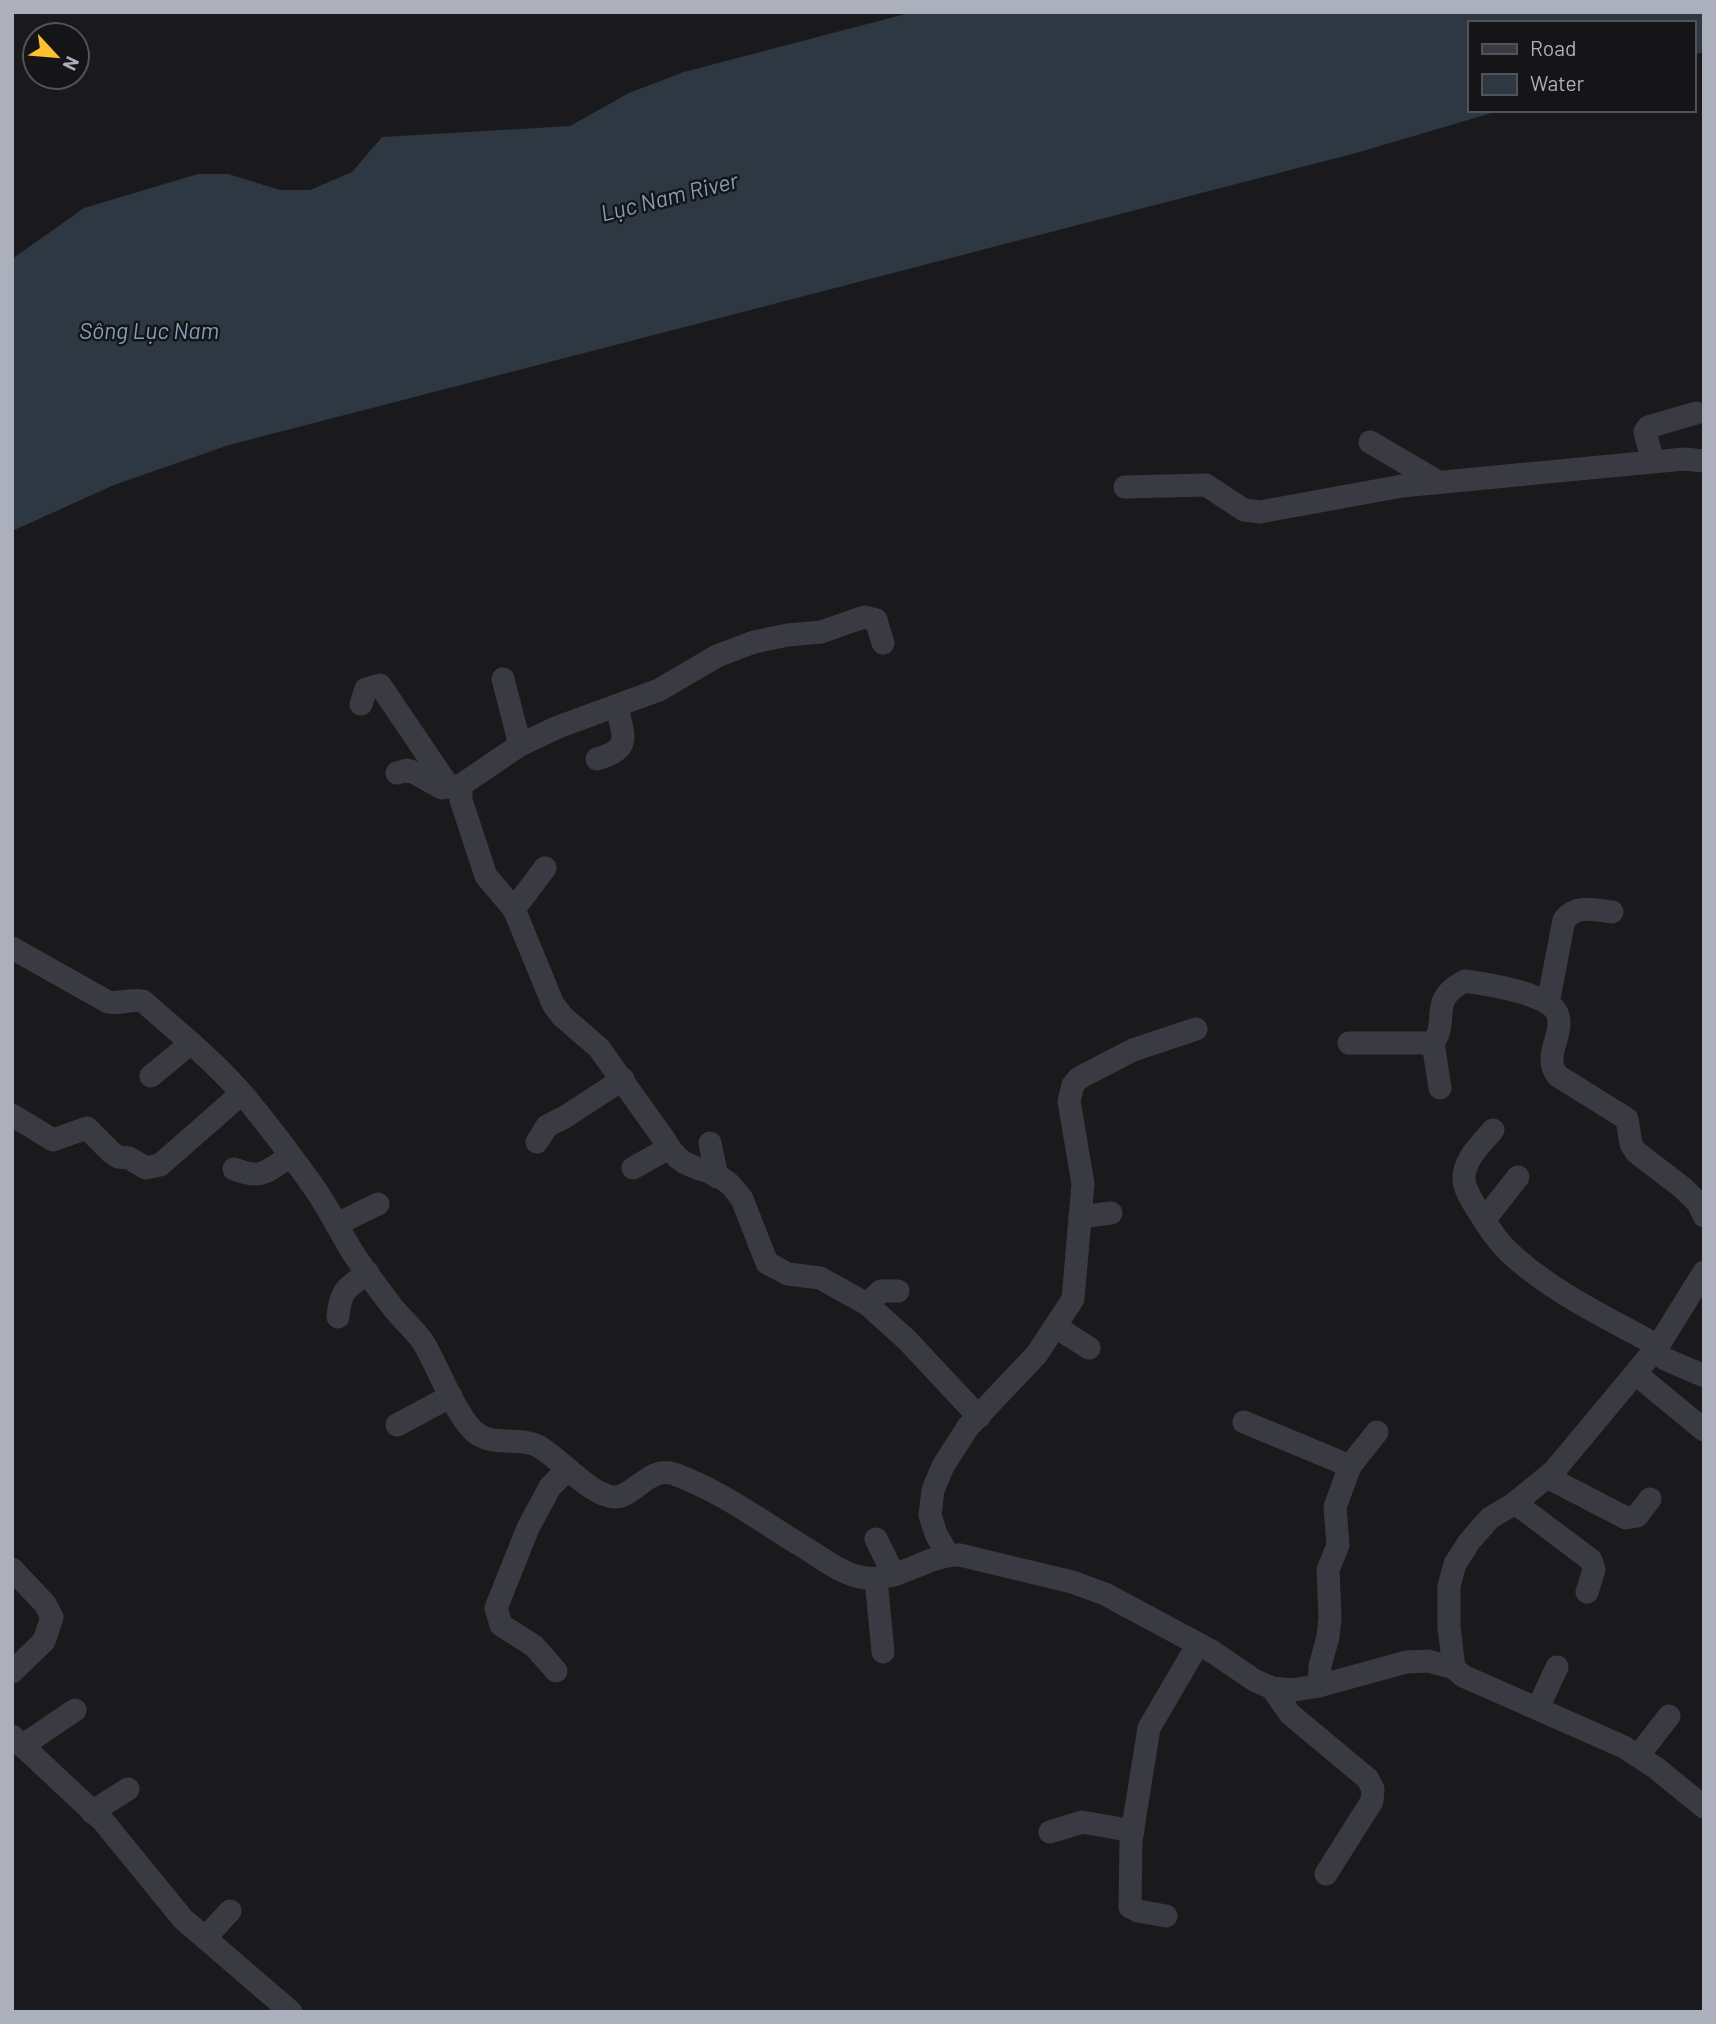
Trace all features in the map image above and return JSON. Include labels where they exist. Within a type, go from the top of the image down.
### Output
[{"type":"street","points":[[1653,461],[1645,432],[1648,427],[1696,413]]},
{"type":"street","points":[[1370,442],[1438,482]]},
{"type":"street","points":[[1125,487],[1206,485],[1244,510],[1260,513],[1402,486],[1567,472],[1653,461],[1694,458],[1704,461]]},
{"type":"street","points":[[397,773],[407,770],[439,787],[455,786],[520,745],[558,727],[659,690],[718,656],[754,642],[821,632],[864,617],[876,620],[883,643]]},
{"type":"street","points":[[503,679],[520,745]]},
{"type":"street","points":[[361,704],[366,689],[380,685],[455,786],[486,876],[514,909],[553,1004],[562,1016],[599,1048],[673,1155],[682,1163],[727,1182],[742,1199],[767,1263],[788,1274],[820,1278],[867,1304],[907,1340],[979,1417]]},
{"type":"street","points":[[597,759],[617,753],[621,747],[623,737],[617,706]]},
{"type":"street","points":[[514,909],[545,868]]},
{"type":"street","points":[[1548,1003],[1564,920],[1569,913],[1577,910],[1612,912]]},
{"type":"street","points":[[12,948],[108,1002],[132,999],[143,1001],[194,1046],[241,1094],[313,1185],[394,1309],[423,1341],[451,1395],[472,1430],[480,1436],[490,1440],[536,1445],[589,1485],[613,1497],[621,1496],[648,1478],[668,1472],[676,1474],[740,1508],[853,1576],[885,1577],[948,1555],[960,1555],[1072,1582],[1105,1594],[1272,1688],[1292,1690],[1320,1686],[1406,1662],[1428,1661],[1454,1668],[1463,1675],[1624,1747],[1704,1807]]},
{"type":"street","points":[[1440,1088],[1433,1043],[1438,1033],[1441,1007],[1448,992],[1465,981],[1509,989],[1548,1003],[1557,1012],[1558,1021],[1551,1060],[1552,1069],[1558,1076],[1627,1119],[1631,1144],[1636,1152],[1683,1188],[1698,1203],[1704,1216]]},
{"type":"street","points":[[151,1076],[194,1046],[200,1037],[183,1015]]},
{"type":"street","points":[[948,1555],[936,1534],[930,1515],[933,1490],[943,1466],[959,1440],[1021,1372],[1056,1327],[1073,1299],[1083,1175],[1069,1101],[1073,1085],[1079,1078],[1133,1050],[1196,1029]]},
{"type":"street","points":[[1349,1043],[1433,1043]]},
{"type":"street","points":[[537,1142],[547,1126],[622,1079]]},
{"type":"street","points":[[12,1115],[53,1140],[87,1128],[118,1157],[129,1158],[146,1168],[152,1168],[160,1165],[241,1094]]},
{"type":"street","points":[[1493,1130],[1473,1154],[1466,1167],[1464,1180],[1483,1220],[1508,1251],[1560,1290],[1659,1354],[1702,1375]]},
{"type":"street","points":[[710,1143],[718,1177]]},
{"type":"street","points":[[634,1168],[669,1148]]},
{"type":"street","points":[[234,1169],[253,1175],[263,1174],[290,1156]]},
{"type":"street","points":[[1483,1220],[1518,1177]]},
{"type":"street","points":[[337,1224],[378,1203]]},
{"type":"street","points":[[1080,1217],[1111,1213]]},
{"type":"street","points":[[1454,1668],[1448,1598],[1455,1564],[1469,1542],[1490,1518],[1515,1503],[1547,1477],[1636,1374],[1659,1354],[1704,1272]]},
{"type":"street","points":[[338,1317],[339,1300],[343,1292],[368,1273]]},
{"type":"street","points":[[867,1304],[881,1291],[898,1291]]},
{"type":"street","points":[[1056,1327],[1089,1348]]},
{"type":"street","points":[[1636,1374],[1704,1430]]},
{"type":"street","points":[[397,1425],[451,1395]]},
{"type":"street","points":[[1244,1422],[1350,1466]]},
{"type":"street","points":[[1320,1686],[1320,1665],[1330,1618],[1328,1570],[1338,1545],[1335,1507],[1350,1466],[1377,1432]]},
{"type":"street","points":[[556,1671],[534,1646],[501,1625],[496,1608],[528,1528],[550,1487],[568,1469]]},
{"type":"street","points":[[1547,1477],[1626,1518],[1637,1516],[1650,1499]]},
{"type":"street","points":[[1515,1503],[1591,1560],[1594,1570],[1587,1592]]},
{"type":"street","points":[[876,1539],[885,1577],[883,1652]]},
{"type":"street","points":[[12,1569],[45,1604],[52,1617],[44,1641],[12,1672]]},
{"type":"street","points":[[1166,1916],[1130,1907],[1128,1898],[1133,1830],[1149,1728],[1198,1644]]},
{"type":"street","points":[[1538,1708],[1557,1667]]},
{"type":"street","points":[[1272,1688],[1290,1714],[1368,1779],[1373,1789],[1372,1801],[1326,1874]]},
{"type":"street","points":[[75,1710],[17,1741],[92,1811],[183,1919],[291,2012]]},
{"type":"street","points":[[1638,1756],[1669,1716]]},
{"type":"street","points":[[92,1811],[128,1789]]},
{"type":"street","points":[[1050,1832],[1082,1822],[1133,1830]]},
{"type":"street","points":[[205,1938],[230,1911]]},
{"type":"water","name":"Sông Lục Nam","points":[[913,12],[1704,12],[1704,52],[1695,54],[1695,21],[1468,21],[1468,112],[1495,112],[1356,153],[229,445],[114,485],[12,531],[12,259],[84,208],[198,174],[228,174],[280,190],[310,190],[352,172],[382,137],[570,126],[629,93],[684,72]]},
{"type":"water label","name":"Lục Nam River","points":[[669,196]]}]
